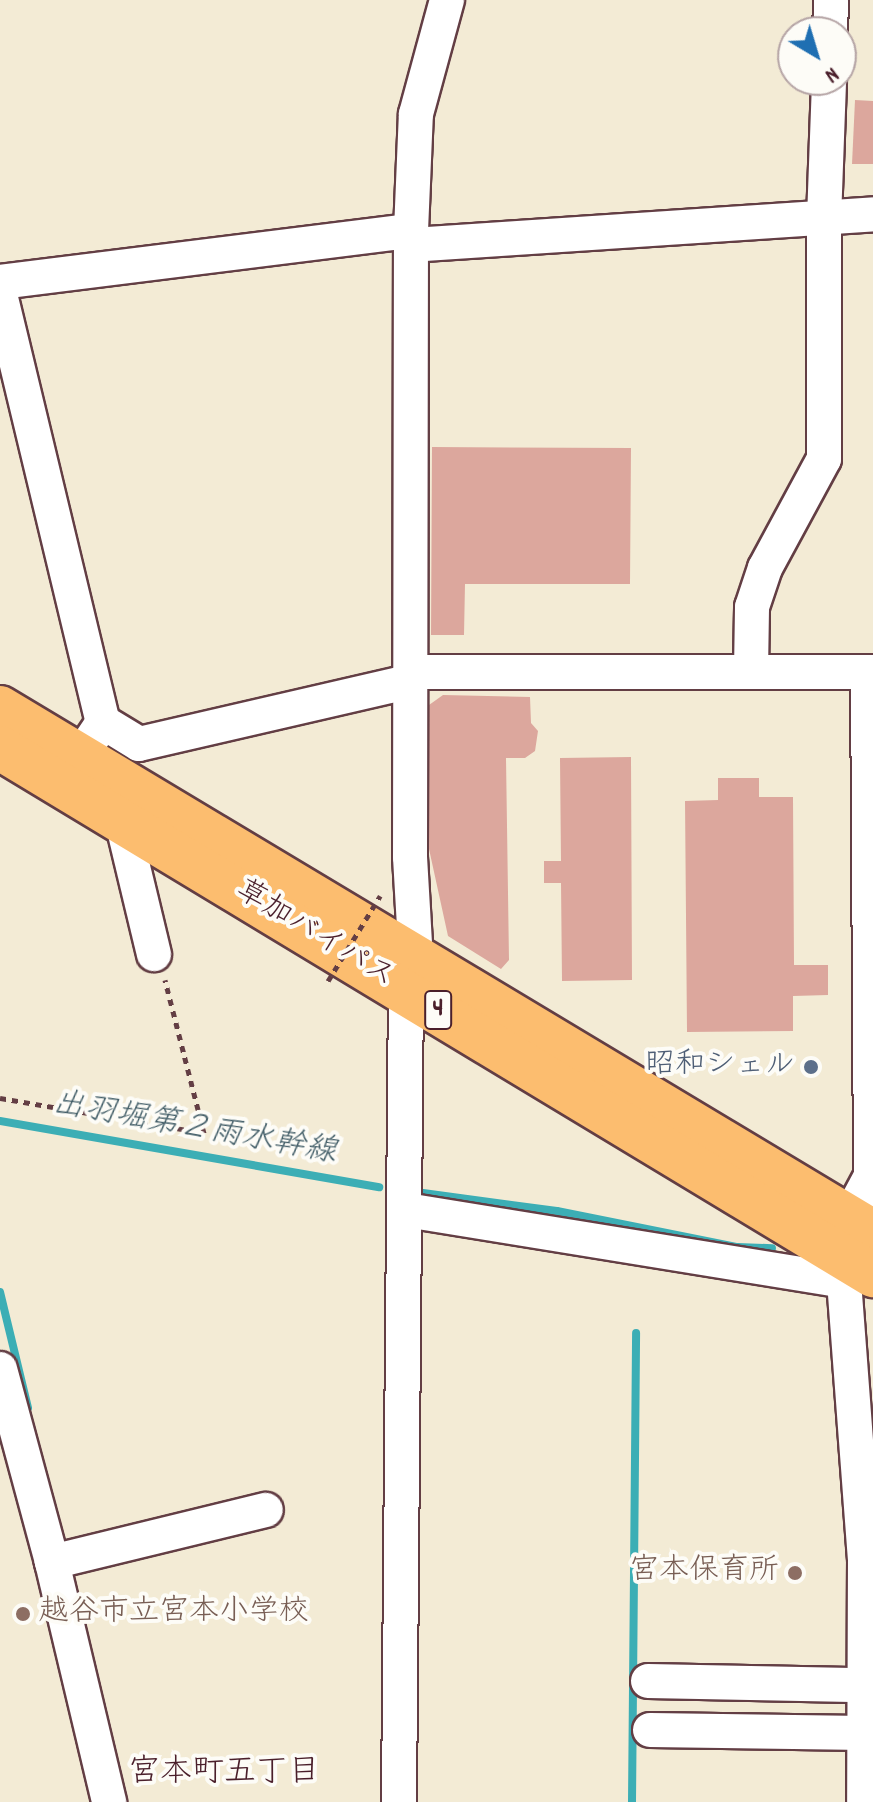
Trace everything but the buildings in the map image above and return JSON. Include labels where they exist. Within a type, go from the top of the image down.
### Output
[{"type":"highway","name":"草加バイパス","points":[[0,708],[92,739],[411,976]]},
{"type":"highway","name":"草加バイパス","points":[[0,748],[122,821],[411,976],[859,1254]]},
{"type":"street","points":[[399,1802],[411,976],[411,238],[416,114],[447,0]]},
{"type":"street","points":[[751,672],[752,607],[765,568],[824,459],[824,219],[828,96]]},
{"type":"street","points":[[0,282],[411,238],[824,219],[873,214]]},
{"type":"street","points":[[0,294],[92,739],[139,744],[412,676],[870,672],[871,1176],[859,1254],[869,1558],[870,1649],[865,1685],[867,1781]]},
{"type":"street","points":[[122,821],[154,954]]},
{"type":"street","points":[[406,1210],[859,1254]]},
{"type":"street","points":[[0,1369],[52,1562],[109,1802]]},
{"type":"street","points":[[52,1562],[266,1510]]},
{"type":"street","points":[[648,1681],[865,1685]]},
{"type":"street","points":[[650,1730],[865,1733]]},
{"type":"path","points":[[328,981],[380,896]]},
{"type":"path","points":[[0,1098],[204,1133],[160,961],[154,954]]},
{"type":"waterway","name":"出羽堀第２雨水幹線","points":[[0,1121],[379,1187]]},
{"type":"waterway","name":"出羽堀第２雨水幹線","points":[[423,1193],[557,1211],[737,1247],[772,1248]]},
{"type":"waterway","points":[[0,1292],[28,1408]]},
{"type":"waterway","points":[[632,1802],[636,1333]]},
{"type":"place","name":"昭和シェル","points":[[811,1067]]},
{"type":"place","name":"宮本保育所","points":[[795,1573]]},
{"type":"place","name":"越谷市立宮本小学校","points":[[23,1614]]},
{"type":"district","name":"宮本町五丁目","points":[[224,1774]]}]
